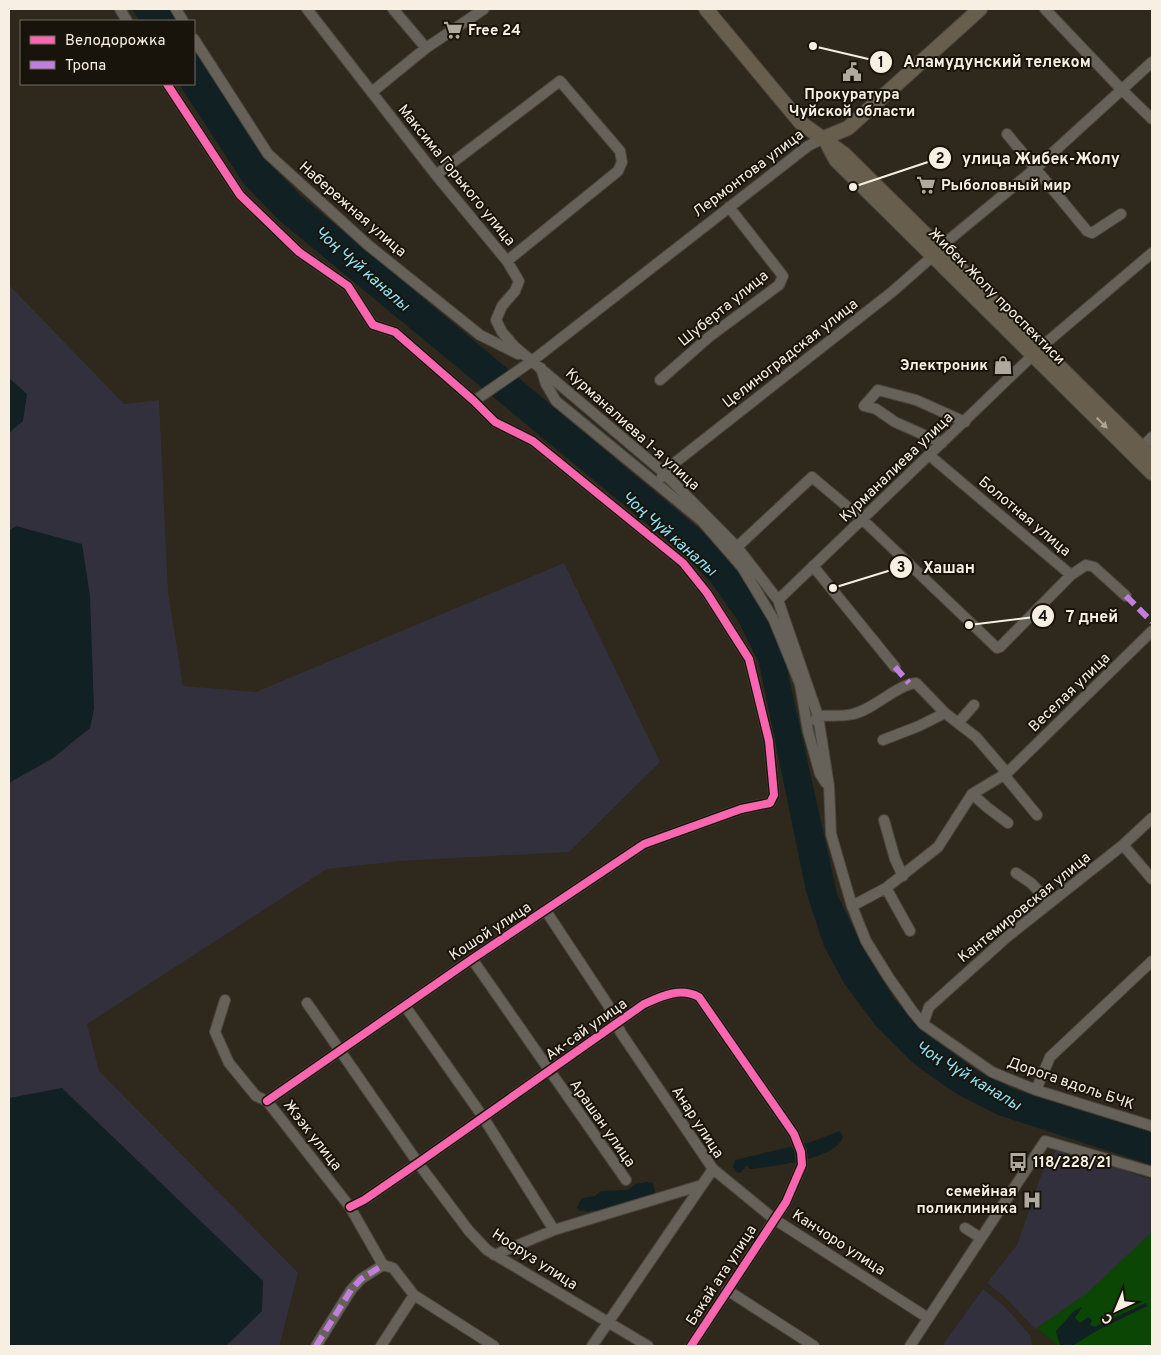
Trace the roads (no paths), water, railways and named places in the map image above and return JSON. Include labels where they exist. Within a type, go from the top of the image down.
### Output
[{"type":"main road","name":"Жибек Жолу проспектиси","points":[[706,9],[801,123],[844,154],[936,252],[1138,452],[1152,473]]},
{"type":"main road","name":"Лермонтова улица","points":[[824,138],[848,128],[980,9]]},
{"type":"main road","name":"Жибек Жолу проспектиси","points":[[1138,452],[1152,458]]},
{"type":"street","points":[[120,9],[127,20]]},
{"type":"street","points":[[176,9],[182,20]]},
{"type":"street","name":"Максима Горького улица","points":[[307,9],[436,175],[506,261],[519,281],[515,291],[502,306],[496,320],[502,332],[514,346],[532,361]]},
{"type":"street","points":[[393,9],[426,48]]},
{"type":"street","points":[[372,92],[426,48],[484,9]]},
{"type":"street","points":[[1045,9],[1152,119]]},
{"type":"street","name":"Набережная улица","points":[[195,41],[268,154],[368,244],[480,335],[532,361]]},
{"type":"street","name":"Целиноградская улица","points":[[663,472],[892,292],[924,265],[936,252],[1036,168],[1152,62]]},
{"type":"street","points":[[436,175],[560,82],[620,152],[622,162],[618,171],[506,261]]},
{"type":"street","name":"Кошой улица","points":[[168,85],[240,195],[299,252],[348,286],[373,325],[395,332],[478,398],[495,422],[533,441],[683,563],[707,593],[749,659],[769,741],[774,795],[770,803],[741,810],[644,844],[472,959],[268,1101]]},
{"type":"street","points":[[1007,134],[1090,233],[1122,214]]},
{"type":"street","name":"Лермонтова улица","points":[[478,398],[523,368],[808,146],[824,138]]},
{"type":"street","name":"Шуберта улица","points":[[660,380],[709,337],[779,285],[783,276],[729,207]]},
{"type":"street","name":"Курманалиева улица","points":[[778,600],[965,422],[1036,351],[1152,253]]},
{"type":"street","name":"Курманалиева 1-я улица","points":[[532,361],[663,472],[737,547],[778,600],[818,716],[828,786],[831,834],[852,906]]},
{"type":"street","points":[[541,368],[546,384],[556,401],[702,521],[742,567],[774,620],[800,684],[808,731],[820,774],[828,786]]},
{"type":"street","points":[[942,444],[927,435],[896,422],[876,409],[864,406],[878,390],[916,400],[965,422]]},
{"type":"street","points":[[1138,452],[1152,437]]},
{"type":"street","name":"Болотная улица","points":[[929,456],[1071,574],[1086,565],[1094,567],[1126,596]]},
{"type":"street","points":[[661,489],[663,472]]},
{"type":"street","points":[[737,547],[812,477],[862,519],[997,648],[1071,574]]},
{"type":"street","points":[[813,566],[895,666]]},
{"type":"street","points":[[774,620],[778,600]]},
{"type":"street","name":"Веселая улица","points":[[852,906],[886,888],[938,847],[972,794],[1005,774],[1152,631]]},
{"type":"street","points":[[808,731],[818,716],[854,714],[882,701],[909,683],[916,683],[945,713],[976,737],[1038,815]]},
{"type":"street","points":[[958,723],[974,705]]},
{"type":"street","points":[[883,740],[919,726],[945,713]]},
{"type":"street","points":[[972,794],[1008,822]]},
{"type":"street","name":"Кантемировская улица","points":[[924,1024],[929,1007],[1007,937],[1123,845],[1152,818]]},
{"type":"street","points":[[884,820],[895,859],[903,876]]},
{"type":"street","points":[[1123,845],[1152,879]]},
{"type":"street","points":[[1016,874],[1031,883],[1050,903]]},
{"type":"street","points":[[886,888],[910,931]]},
{"type":"street","name":"Дорога вдоль БЧК","points":[[852,906],[866,941],[889,978],[924,1024],[992,1072],[1036,1090],[1152,1126]]},
{"type":"street","name":"Анар улица","points":[[546,911],[608,1006],[621,1033],[713,1169],[592,1346]]},
{"type":"street","name":"Арашан улица","points":[[472,959],[626,1180]]},
{"type":"street","points":[[1036,1090],[1050,1057],[1152,961]]},
{"type":"street","name":"Ак-сай улица","points":[[350,1207],[364,1200],[418,1163],[644,1004],[665,995],[690,992],[699,997],[794,1134],[801,1152],[802,1165],[786,1202],[774,1219]]},
{"type":"street","name":"Жээк улица","points":[[225,1000],[215,1032],[229,1063],[256,1096],[268,1101],[350,1207],[383,1265],[393,1268],[414,1294],[494,1346]]},
{"type":"street","name":"Нооруз улица","points":[[307,1003],[418,1163],[469,1231],[494,1254],[648,1346]]},
{"type":"street","points":[[405,1006],[483,1117],[554,1230]]},
{"type":"street","points":[[910,1346],[1045,1141],[1152,1172]]},
{"type":"street","name":"Канчоро улица","points":[[713,1169],[774,1219],[928,1318]]},
{"type":"street","points":[[494,1254],[554,1230],[702,1185]]},
{"type":"street","name":"Бакай ата улица","points":[[691,1346],[774,1219]]},
{"type":"street","points":[[965,1228],[981,1238]]},
{"type":"street","points":[[316,1346],[351,1290],[361,1278],[383,1265]]},
{"type":"street","points":[[727,1290],[814,1346]]},
{"type":"street","points":[[381,1346],[414,1294]]},
{"type":"water","points":[[132,9],[169,9],[176,20],[139,20]]},
{"type":"water","name":"Чоң Чүй каналы","points":[[195,49],[248,133],[272,166],[302,197],[703,532],[731,563],[761,602],[783,651],[837,894],[865,952],[895,1000],[928,1035],[976,1070],[1013,1089],[1152,1132],[1152,1165],[998,1115],[955,1093],[913,1063],[876,1026],[844,983],[824,946],[806,891],[759,663],[738,621],[713,585],[686,556],[280,221],[244,184],[180,85],[195,85]]},
{"type":"water","points":[[9,378],[27,394],[23,421],[9,433]]},
{"type":"water","points":[[16,526],[82,544],[90,596],[94,709],[90,728],[53,758],[9,783],[9,531]]},
{"type":"water","points":[[62,1088],[263,1281],[262,1311],[226,1346],[9,1346],[9,1098]]},
{"type":"water","points":[[840,1131],[843,1137],[838,1145],[816,1156],[787,1164],[750,1169],[747,1165],[740,1173],[736,1172],[733,1167],[735,1160],[811,1142]]},
{"type":"water","points":[[653,1183],[655,1193],[649,1200],[631,1205],[630,1201],[626,1201],[623,1207],[601,1214],[594,1210],[580,1211],[577,1208],[580,1201],[584,1198],[595,1196],[601,1191],[628,1190],[636,1184]]},
{"type":"water","points":[[1146,1303],[1147,1306],[1098,1330],[1072,1346],[1059,1346],[1056,1331],[1074,1311],[1082,1307],[1075,1318],[1080,1323],[1088,1317],[1092,1320],[1090,1325],[1094,1327]]},
{"type":"place","name":"Free 24","points":[[453,30]]},
{"type":"place","name":"Аламудунский телеком","points":[[813,46]]},
{"type":"place","name":"Прокуратура Чуйской области","points":[[852,72]]},
{"type":"place","name":"Рыболовный мир","points":[[926,185]]},
{"type":"place","name":"улица Жибек-Жолу","points":[[853,187]]},
{"type":"place","name":"Электроник","points":[[1003,365]]},
{"type":"place","name":"Хашан","points":[[833,588]]},
{"type":"place","name":"7 дней","points":[[969,625]]},
{"type":"place","name":"118/228/21","points":[[1018,1162]]},
{"type":"place","name":"семейная поликлиника","points":[[1032,1200]]}]
